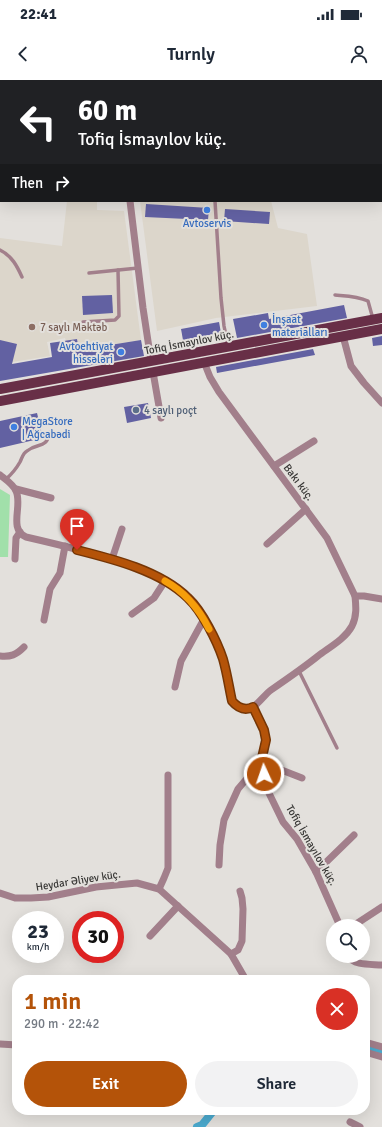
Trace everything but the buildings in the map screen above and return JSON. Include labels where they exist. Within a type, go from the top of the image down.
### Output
[{"type":"main road","name":"Tofiq İsmayılov küç.","points":[[0,389],[378,319]]},
{"type":"main road","points":[[0,401],[382,329]]},
{"type":"main road","points":[[299,334],[301,344]]},
{"type":"main road","points":[[151,361],[152,372]]},
{"type":"street","points":[[130,202],[151,361]]},
{"type":"street","points":[[343,336],[351,366],[382,403]]},
{"type":"street","name":"Bakı küç.","points":[[204,362],[210,377],[219,392],[327,538],[355,596]]},
{"type":"street","points":[[152,372],[161,418]]},
{"type":"street","points":[[274,466],[314,441]]},
{"type":"street","points":[[3,477],[16,489],[51,498]]},
{"type":"street","points":[[16,489],[18,495],[17,524],[22,535],[112,559],[155,575],[172,584],[189,598],[204,619],[215,640],[222,659],[232,701],[242,709],[253,707],[266,694],[341,640],[352,626],[356,607],[355,596],[382,599]]},
{"type":"street","points":[[267,544],[306,509]]},
{"type":"street","points":[[112,559],[122,529]]},
{"type":"street","points":[[15,559],[16,538],[20,532]]},
{"type":"street","points":[[44,620],[50,589],[60,573],[65,546]]},
{"type":"street","points":[[132,614],[154,598],[165,581]]},
{"type":"street","points":[[175,687],[181,661],[204,619]]},
{"type":"street","points":[[0,656],[17,654],[24,647]]},
{"type":"street","name":"Tofiq İsmayılov küç.","points":[[253,707],[264,730],[266,740],[261,762],[266,787],[283,822],[297,839],[316,872],[337,919]]},
{"type":"street","points":[[219,865],[220,845],[224,820],[238,789],[261,762],[302,778]]},
{"type":"street","points":[[159,889],[168,868],[168,775]]},
{"type":"street","points":[[316,872],[354,835]]},
{"type":"street","name":"Heydar Əliyev küç.","points":[[0,893],[15,898],[31,898],[137,882],[159,889],[231,954],[243,975]]},
{"type":"street","points":[[231,954],[238,950],[242,941],[243,909],[240,891]]},
{"type":"street","points":[[150,936],[178,906]]},
{"type":"street","points":[[364,919],[382,907]]},
{"type":"street","points":[[358,963],[382,965]]},
{"type":"street","points":[[370,1043],[382,1047]]},
{"type":"street","points":[[0,1044],[12,1045]]},
{"type":"street","points":[[370,1053],[382,1057]]},
{"type":"street","points":[[350,1122],[360,1127]]},
{"type":"lane","points":[[215,202],[221,298],[228,346]]},
{"type":"lane","points":[[0,250],[16,263],[22,277]]},
{"type":"lane","points":[[89,273],[138,268]]},
{"type":"lane","points":[[83,322],[115,320],[119,316],[118,270]]},
{"type":"lane","points":[[336,295],[355,296],[368,301],[378,319]]},
{"type":"lane","points":[[3,477],[14,473],[25,452],[33,447],[43,444],[48,440],[50,432]]},
{"type":"lane","points":[[299,671],[337,748]]},
{"type":"shaded area","points":[[67,202],[97,202],[97,210],[124,211],[141,340],[79,350],[77,339],[66,341],[65,338],[47,342],[50,356],[0,364],[0,238],[62,246]]},
{"type":"shaded area","points":[[140,202],[271,202],[278,228],[307,234],[317,306],[216,318],[157,331]]},
{"type":"green space","points":[[0,489],[10,495],[8,557],[0,557]]},
{"type":"waterway","points":[[370,1049],[382,1053]]},
{"type":"waterway","points":[[197,1127],[202,1125],[210,1115]]},
{"type":"slow traffic","points":[[165,581],[172,584],[189,598],[204,619],[209,629]]},
{"type":"place","name":"Avtoservis","points":[[207,210]]},
{"type":"place","name":"İnşaat materialları","points":[[264,325]]},
{"type":"place","name":"7 saylı Məktəb","points":[[32,327]]},
{"type":"place","name":"Avtoehtiyat hissələri","points":[[121,352]]},
{"type":"place","name":"4 saylı poçt","points":[[136,410]]},
{"type":"place","name":"MegaStore | Ağcabədi","points":[[14,427]]},
{"type":"route","points":[[77,550],[112,559],[155,575],[172,584],[189,598],[204,619],[215,640],[222,659],[232,701],[242,709],[253,707],[264,730],[266,740],[261,762],[264,774]]}]
